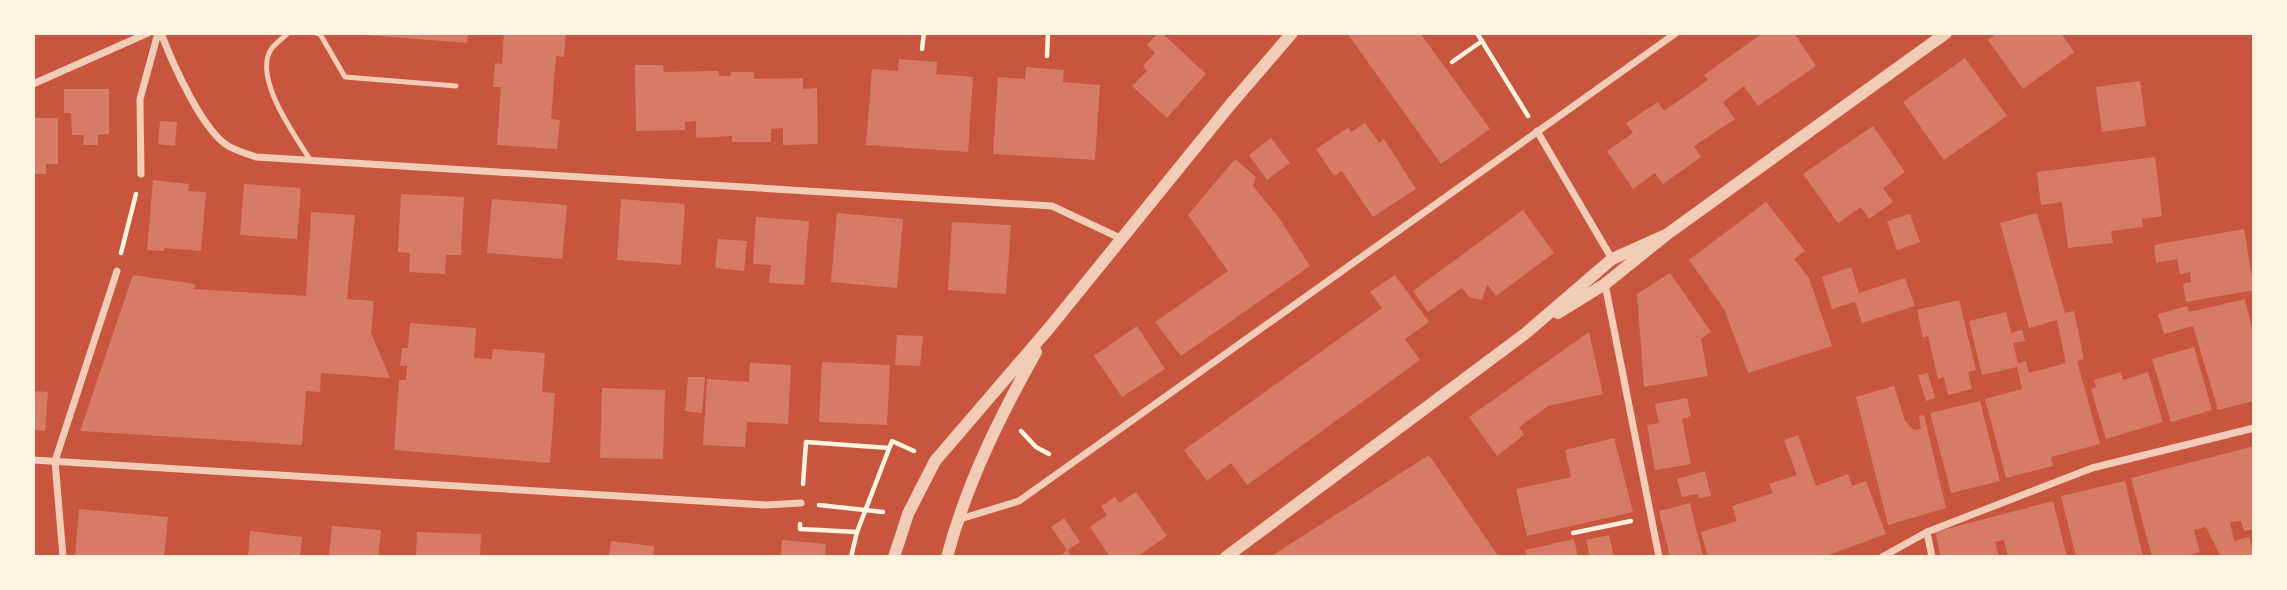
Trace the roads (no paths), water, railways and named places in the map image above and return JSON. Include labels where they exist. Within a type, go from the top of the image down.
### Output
[{"type":"street","points":[[33,84],[148,33]]},
{"type":"street","points":[[160,33],[210,130],[228,146],[256,157],[1052,206],[1120,238]]},
{"type":"street","points":[[141,174],[140,99],[160,33]]},
{"type":"street","points":[[894,557],[908,514],[935,461],[1050,327],[1120,238],[1292,33]]},
{"type":"street","points":[[957,520],[1019,501],[1676,33]]},
{"type":"street","points":[[1526,333],[1605,284],[1667,235],[1946,33]]},
{"type":"street","points":[[1537,131],[1612,259]]},
{"type":"street","points":[[1226,557],[1526,333],[1612,259],[1667,235]]},
{"type":"street","points":[[63,557],[55,461],[117,271]]},
{"type":"street","points":[[1605,284],[1659,557]]},
{"type":"street","points":[[947,557],[957,520],[1010,398],[1050,327]]},
{"type":"street","points":[[1882,557],[1927,532],[2092,468],[2254,428]]},
{"type":"street","points":[[33,460],[766,505],[801,503]]},
{"type":"street","points":[[1927,532],[1932,557]]},
{"type":"lane","points":[[288,33],[270,50],[267,73],[273,99],[311,161]]},
{"type":"lane","points":[[316,33],[320,34],[345,77],[456,86]]}]
